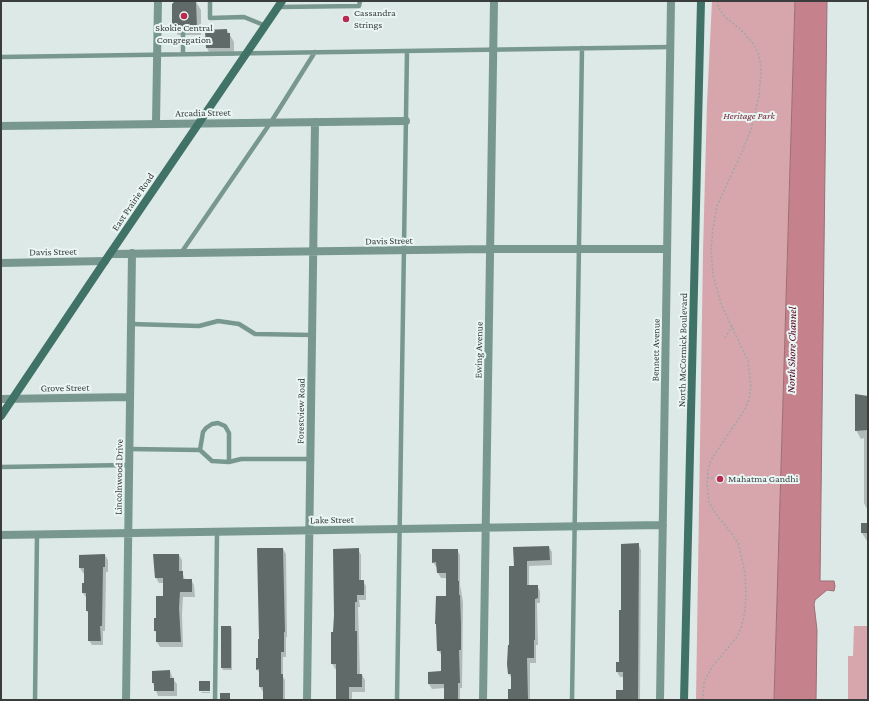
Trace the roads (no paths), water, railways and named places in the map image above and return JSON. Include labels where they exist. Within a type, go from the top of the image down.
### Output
[{"type":"main road","name":"North McCormick Boulevard","points":[[684,700],[701,1]]},
{"type":"main road","name":"East Prairie Road","points":[[1,416],[104,261],[281,4]]},
{"type":"street","points":[[156,123],[158,1]]},
{"type":"street","name":"Ewing Avenue","points":[[483,700],[494,1]]},
{"type":"street","name":"Bennett Avenue","points":[[660,700],[671,1]]},
{"type":"street","name":"Arcadia Street","points":[[1,126],[199,122],[406,121]]},
{"type":"street","name":"Forestview Road","points":[[307,700],[315,122]]},
{"type":"street","name":"Davis Street","points":[[110,254],[405,250],[667,249]]},
{"type":"street","name":"Lincolnwood Drive","points":[[126,700],[132,253]]},
{"type":"street","name":"Davis Street","points":[[1,263],[104,261]]},
{"type":"street","name":"Grove Street","points":[[1,399],[130,397]]},
{"type":"street","name":"Lake Street","points":[[1,535],[663,526]]},
{"type":"lane","points":[[210,1],[210,18],[244,17],[266,26]]},
{"type":"lane","points":[[281,4],[360,6],[360,1]]},
{"type":"lane","points":[[183,32],[183,54]]},
{"type":"lane","points":[[1,57],[671,47]]},
{"type":"lane","points":[[572,700],[582,48]]},
{"type":"lane","points":[[397,700],[407,51]]},
{"type":"lane","points":[[181,253],[271,122],[315,52]]},
{"type":"lane","points":[[131,324],[199,326],[218,322],[239,324],[255,334],[312,335]]},
{"type":"lane","points":[[200,450],[202,432],[212,424],[218,423],[225,426],[230,433],[229,462]]},
{"type":"lane","points":[[129,449],[200,450],[212,462],[229,462],[241,459],[310,459]]},
{"type":"lane","points":[[1,467],[129,465]]},
{"type":"lane","points":[[215,700],[217,532]]},
{"type":"lane","points":[[35,700],[37,534]]},
{"type":"water","name":"North Shore Channel","points":[[795,1],[827,1],[820,581],[834,581],[835,586],[834,591],[827,590],[815,600],[814,604],[817,630],[816,700],[774,700]]},
{"type":"place","name":"Skokie Central Congregation","points":[[184,16]]},
{"type":"place","name":"Cassandra Strings","points":[[346,19]]},
{"type":"place","name":"Mahatma Gandhi","points":[[720,479]]},
{"type":"park label","name":"Heritage Park","points":[[749,116]]}]
